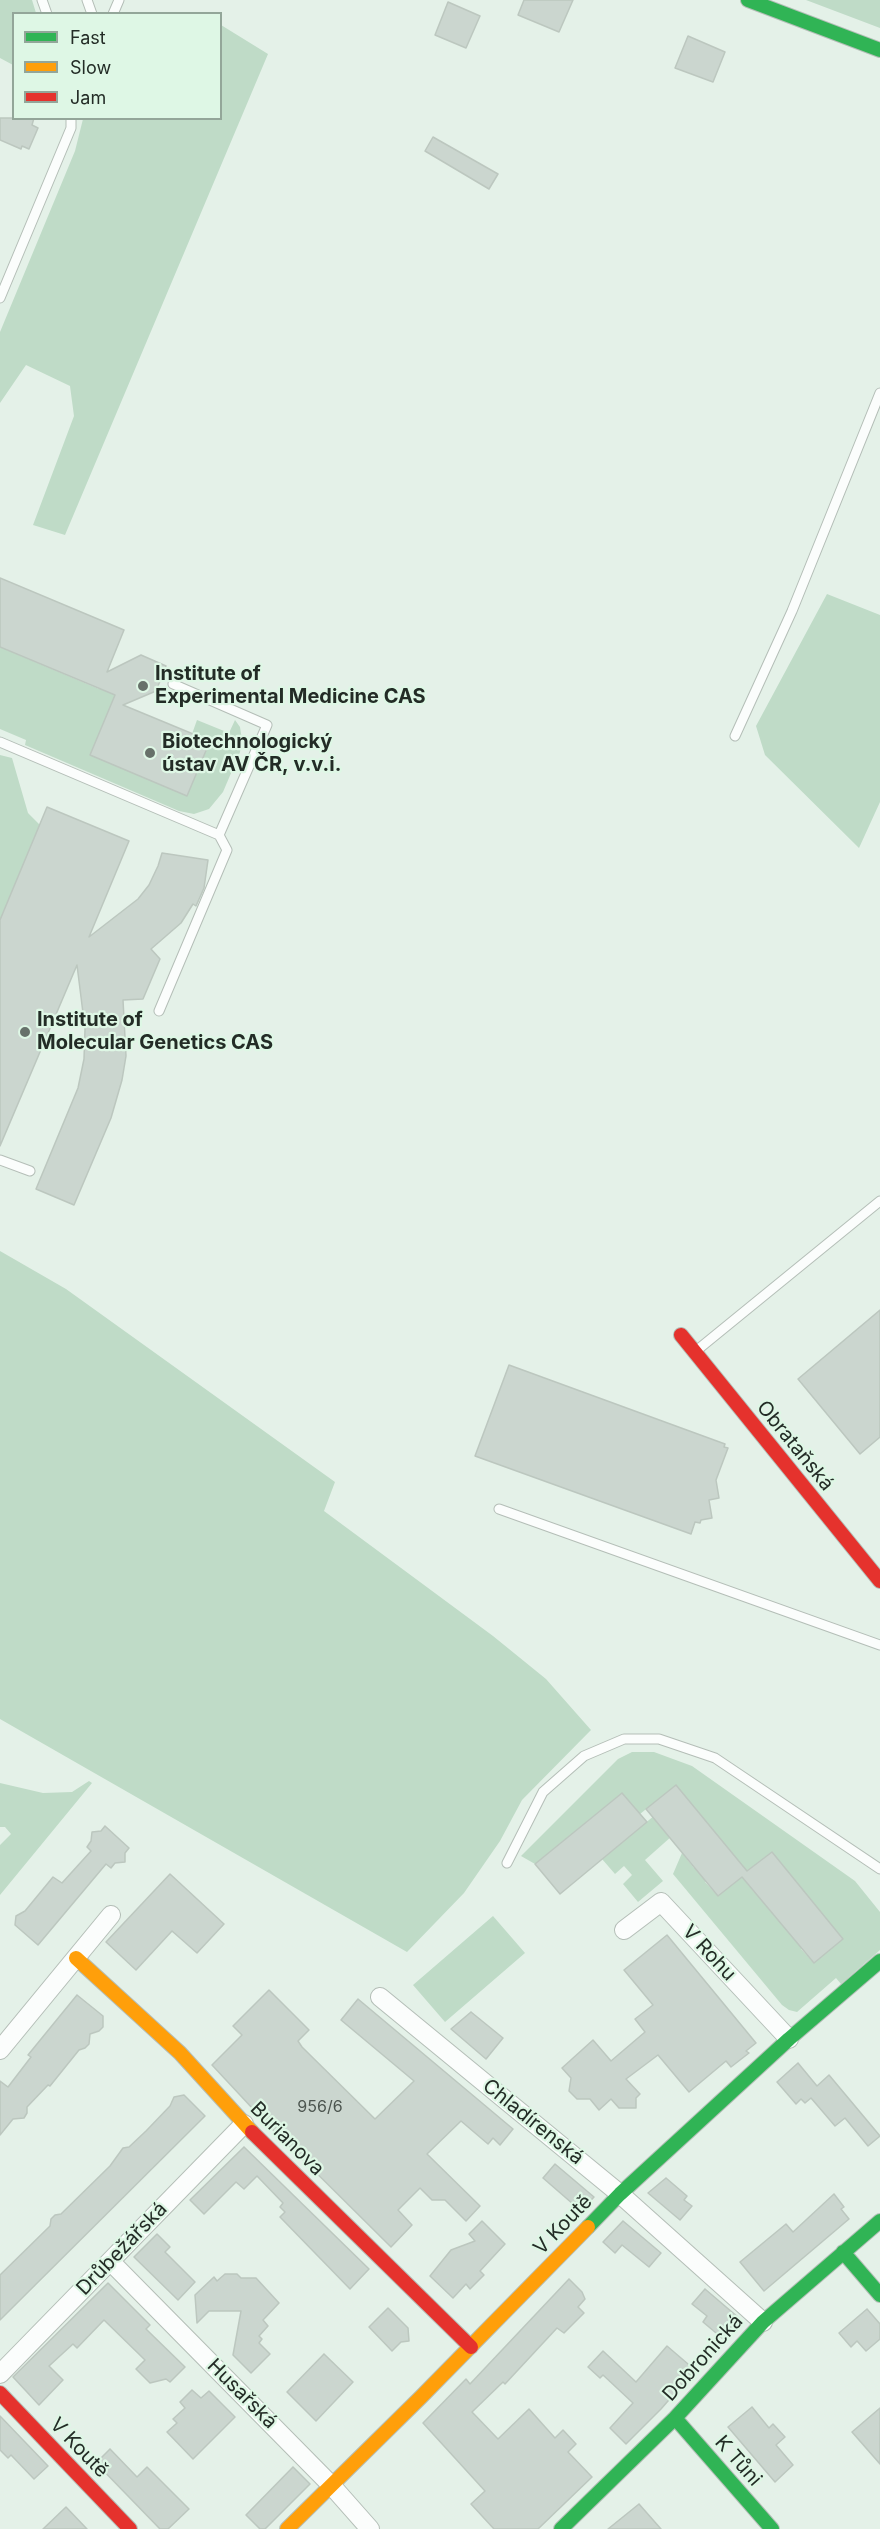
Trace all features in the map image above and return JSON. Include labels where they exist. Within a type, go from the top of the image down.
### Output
[{"type":"street","points":[[748,0],[880,50]]},
{"type":"street","name":"Obrataňská","points":[[681,1335],[880,1581]]},
{"type":"street","name":"V Rohu","points":[[624,1930],[661,1902],[789,2038]]},
{"type":"street","points":[[0,2050],[111,1915]]},
{"type":"street","name":"Burianova","points":[[76,1958],[180,2053],[244,2124],[471,2347]]},
{"type":"street","name":"V Koutě","points":[[287,2529],[471,2347],[620,2194],[789,2038],[880,1962]]},
{"type":"street","name":"Chladírenská","points":[[380,1997],[620,2194],[763,2322]]},
{"type":"street","name":"Drůbežářská","points":[[0,2374],[244,2124]]},
{"type":"street","name":"Dobronická","points":[[561,2529],[675,2418],[763,2322],[880,2221]]},
{"type":"street","points":[[843,2252],[880,2295]]},
{"type":"street","name":"Husařská","points":[[111,2262],[332,2486],[370,2529]]},
{"type":"street","name":"V Koutě","points":[[0,2393],[130,2529]]},
{"type":"street","name":"K Tůni","points":[[675,2418],[772,2529]]},
{"type":"lane","points":[[0,298],[3,284],[71,128],[71,120]]},
{"type":"lane","points":[[735,736],[792,611],[880,393]]},
{"type":"lane","points":[[173,684],[267,725],[219,836]]},
{"type":"lane","points":[[0,742],[219,836],[227,850],[159,1011]]},
{"type":"lane","points":[[0,1160],[30,1171]]},
{"type":"lane","points":[[694,1352],[880,1201]]},
{"type":"lane","points":[[499,1509],[880,1645]]},
{"type":"lane","points":[[507,1863],[543,1792],[584,1756],[624,1739],[659,1739],[715,1758],[880,1869]]},
{"type":"green space","points":[[0,0],[32,0],[36,12],[12,12],[12,64],[0,58]]},
{"type":"green space","points":[[806,0],[880,0],[880,28]]},
{"type":"green space","points":[[222,26],[268,54],[65,535],[33,525],[74,416],[70,386],[26,365],[0,403],[0,332],[75,151],[83,120],[222,120]]},
{"type":"green space","points":[[827,594],[880,615],[880,802],[859,848],[765,755],[756,726]]},
{"type":"green space","points":[[0,647],[99,689],[107,670],[127,679],[113,701],[90,755],[187,796],[210,741],[192,734],[197,720],[229,733],[235,720],[240,727],[242,740],[240,752],[223,792],[209,809],[194,814],[179,811],[25,745],[26,740],[0,729]]},
{"type":"green space","points":[[0,755],[12,758],[28,813],[40,825],[0,920]]},
{"type":"green space","points":[[0,1251],[66,1289],[335,1482],[324,1511],[493,1636],[546,1679],[591,1730],[522,1800],[500,1841],[464,1893],[407,1952],[0,1719]]},
{"type":"green space","points":[[632,1752],[654,1752],[692,1766],[855,1881],[880,1912],[880,1950],[841,1984],[836,1978],[797,2012],[782,2005],[673,1874],[682,1853],[694,1868],[697,1865],[708,1879],[705,1882],[718,1896],[742,1877],[754,1892],[759,1889],[770,1902],[766,1906],[790,1934],[805,1945],[801,1949],[814,1963],[843,1939],[772,1852],[747,1871],[676,1785],[640,1814],[622,1793],[535,1864],[521,1856],[618,1759]]},
{"type":"green space","points":[[89,1781],[92,1783],[0,1895],[0,1845],[11,1834],[5,1827],[0,1827],[0,1783],[43,1793],[72,1792]]},
{"type":"green space","points":[[655,1815],[672,1836],[645,1860],[663,1881],[638,1902],[623,1884],[632,1875],[624,1866],[615,1874],[602,1859]]},
{"type":"green space","points":[[493,1916],[525,1953],[445,2022],[413,1985]]},
{"type":"building","points":[[524,0],[573,0],[559,32],[518,15]]},
{"type":"building","points":[[448,2],[480,16],[466,48],[435,35]]},
{"type":"building","points":[[688,36],[725,52],[713,82],[675,68]]},
{"type":"building","points":[[0,118],[33,120],[32,125],[38,128],[29,149],[22,146],[21,149],[0,140]]},
{"type":"building","points":[[433,137],[498,174],[489,189],[425,151]]},
{"type":"building","name":"Institute of Experimental Medicine CAS","points":[[0,578],[124,630],[107,672],[141,655],[166,666],[156,691],[123,705],[210,741],[187,796],[90,755],[115,695],[0,647]]},
{"type":"building","points":[[47,807],[129,841],[89,937],[138,899],[149,885],[162,853],[208,860],[204,888],[196,906],[193,904],[181,923],[151,949],[160,959],[143,999],[123,1000],[126,1056],[122,1080],[111,1118],[74,1205],[36,1189],[78,1088],[84,1059],[85,1029],[77,965],[0,1146],[0,920]]},
{"type":"building","points":[[880,1310],[880,1437],[860,1454],[798,1379]]},
{"type":"building","points":[[509,1365],[725,1444],[724,1447],[728,1448],[716,1480],[719,1498],[709,1500],[712,1518],[701,1520],[700,1523],[695,1522],[691,1534],[475,1456]]},
{"type":"building","points":[[676,1785],[747,1871],[772,1852],[843,1939],[814,1963],[742,1877],[718,1896],[646,1809]]},
{"type":"building","points":[[622,1793],[647,1822],[560,1894],[535,1864]]},
{"type":"building","points":[[105,1826],[129,1848],[125,1853],[125,1862],[115,1863],[111,1868],[106,1864],[38,1945],[15,1925],[16,1916],[25,1911],[53,1877],[62,1883],[91,1851],[87,1847],[91,1841],[92,1832],[101,1831]]},
{"type":"building","points":[[170,1874],[224,1924],[197,1953],[172,1931],[136,1970],[106,1942]]},
{"type":"building","points":[[667,1935],[756,2043],[746,2051],[749,2053],[731,2067],[726,2061],[689,2092],[658,2055],[626,2079],[640,2094],[636,2098],[636,2108],[619,2108],[611,2099],[599,2110],[590,2099],[577,2099],[569,2091],[571,2078],[562,2068],[593,2040],[611,2061],[645,2032],[635,2019],[653,2005],[624,1970]]},
{"type":"building","points":[[269,1990],[309,2030],[298,2041],[302,2047],[375,2119],[414,2081],[341,2020],[358,1999],[513,2129],[500,2145],[493,2138],[488,2144],[461,2121],[427,2154],[480,2206],[466,2221],[445,2200],[432,2200],[420,2188],[398,2210],[412,2225],[391,2247],[267,2124],[212,2065],[242,2035],[233,2026]]},
{"type":"building","points":[[77,1995],[103,2016],[103,2027],[90,2034],[89,2044],[79,2050],[50,2086],[48,2085],[27,2107],[24,2118],[13,2119],[0,2135],[0,2081],[8,2087],[31,2057],[28,2055]]},
{"type":"building","points":[[471,2012],[503,2038],[486,2059],[451,2029]]},
{"type":"building","points":[[798,2063],[817,2086],[829,2075],[880,2136],[868,2146],[845,2118],[835,2126],[811,2098],[805,2103],[801,2099],[796,2104],[777,2082]]},
{"type":"building","points":[[184,2095],[205,2116],[0,2320],[0,2275],[50,2226],[51,2219],[55,2215],[61,2214],[110,2166],[123,2148],[129,2147],[146,2131],[170,2106],[174,2097]]},
{"type":"building","points":[[244,2147],[369,2269],[350,2289],[280,2217],[285,2212],[280,2207],[283,2203],[257,2176],[244,2189],[236,2182],[204,2214],[190,2200]]},
{"type":"building","points":[[555,2164],[594,2197],[581,2211],[543,2178]]},
{"type":"building","points":[[666,2178],[687,2196],[684,2200],[692,2206],[680,2220],[648,2193]]},
{"type":"building","points":[[834,2194],[844,2207],[841,2209],[849,2219],[764,2291],[740,2262],[786,2224],[793,2232]]},
{"type":"building","points":[[482,2221],[505,2244],[480,2271],[484,2275],[470,2289],[466,2284],[453,2298],[430,2276],[451,2250],[475,2241],[469,2234]]},
{"type":"building","points":[[623,2221],[661,2253],[649,2267],[622,2245],[615,2253],[603,2242]]},
{"type":"building","points":[[157,2234],[170,2247],[165,2252],[195,2282],[178,2300],[134,2257]]},
{"type":"building","points":[[225,2274],[237,2274],[241,2278],[256,2278],[279,2303],[263,2320],[268,2326],[259,2336],[262,2339],[259,2343],[270,2354],[251,2373],[233,2355],[241,2311],[209,2311],[197,2323],[195,2295],[214,2277],[217,2281]]},
{"type":"building","points":[[569,2279],[582,2292],[585,2299],[578,2307],[584,2313],[564,2333],[557,2328],[505,2384],[503,2382],[472,2412],[498,2439],[529,2409],[555,2438],[563,2430],[576,2444],[568,2452],[592,2477],[538,2529],[494,2529],[471,2504],[485,2491],[423,2423],[466,2379],[470,2384]]},
{"type":"building","points":[[108,2283],[150,2325],[146,2329],[185,2367],[170,2382],[166,2379],[150,2383],[136,2369],[145,2360],[104,2320],[77,2348],[73,2344],[49,2366],[63,2380],[39,2405],[13,2377]]},
{"type":"building","points":[[705,2289],[739,2318],[722,2338],[703,2322],[707,2316],[692,2304]]},
{"type":"building","points":[[388,2308],[408,2328],[409,2341],[401,2342],[392,2351],[369,2327]]},
{"type":"building","points":[[867,2309],[880,2324],[880,2339],[866,2351],[857,2341],[851,2347],[839,2333]]},
{"type":"building","points":[[667,2346],[695,2370],[626,2444],[610,2428],[633,2403],[603,2375],[600,2378],[588,2367],[603,2351],[636,2382]]},
{"type":"building","points":[[324,2354],[353,2382],[316,2421],[287,2392]]},
{"type":"building","points":[[192,2390],[201,2398],[209,2391],[235,2417],[193,2459],[167,2432],[177,2423],[173,2419],[185,2408],[180,2402]]},
{"type":"building","points":[[752,2407],[769,2428],[773,2424],[785,2437],[776,2445],[793,2465],[775,2482],[728,2427]]},
{"type":"building","points":[[880,2408],[880,2464],[852,2432]]},
{"type":"building","points":[[0,2416],[48,2466],[34,2479],[11,2455],[8,2458],[0,2450]]},
{"type":"building","points":[[110,2449],[137,2477],[147,2467],[189,2509],[168,2529],[160,2529],[96,2463]]},
{"type":"building","points":[[293,2467],[310,2484],[265,2529],[260,2529],[246,2515]]},
{"type":"building","points":[[639,2504],[661,2529],[608,2529]]},
{"type":"building","points":[[66,2507],[87,2529],[43,2529]]},
{"type":"traffic: fast","points":[[748,0],[880,50]]},
{"type":"traffic: fast","points":[[588,2227],[620,2194],[789,2039],[880,1961]]},
{"type":"traffic: fast","points":[[561,2529],[675,2418],[763,2322],[880,2221]]},
{"type":"traffic: fast","points":[[843,2252],[880,2295]]},
{"type":"traffic: fast","points":[[675,2418],[772,2529]]},
{"type":"traffic: slow","points":[[76,1958],[180,2053],[252,2132]]},
{"type":"traffic: slow","points":[[287,2529],[588,2227]]},
{"type":"traffic: jam","points":[[681,1335],[880,1581]]},
{"type":"traffic: jam","points":[[252,2132],[471,2347]]},
{"type":"traffic: jam","points":[[0,2393],[130,2529]]},
{"type":"place","name":"Institute of Experimental Medicine CAS","points":[[143,686]]},
{"type":"place","name":"Biotechnologický ústav AV ČR, v.v.i.","points":[[150,753]]},
{"type":"place","name":"Institute of Molecular Genetics CAS","points":[[25,1032]]}]
